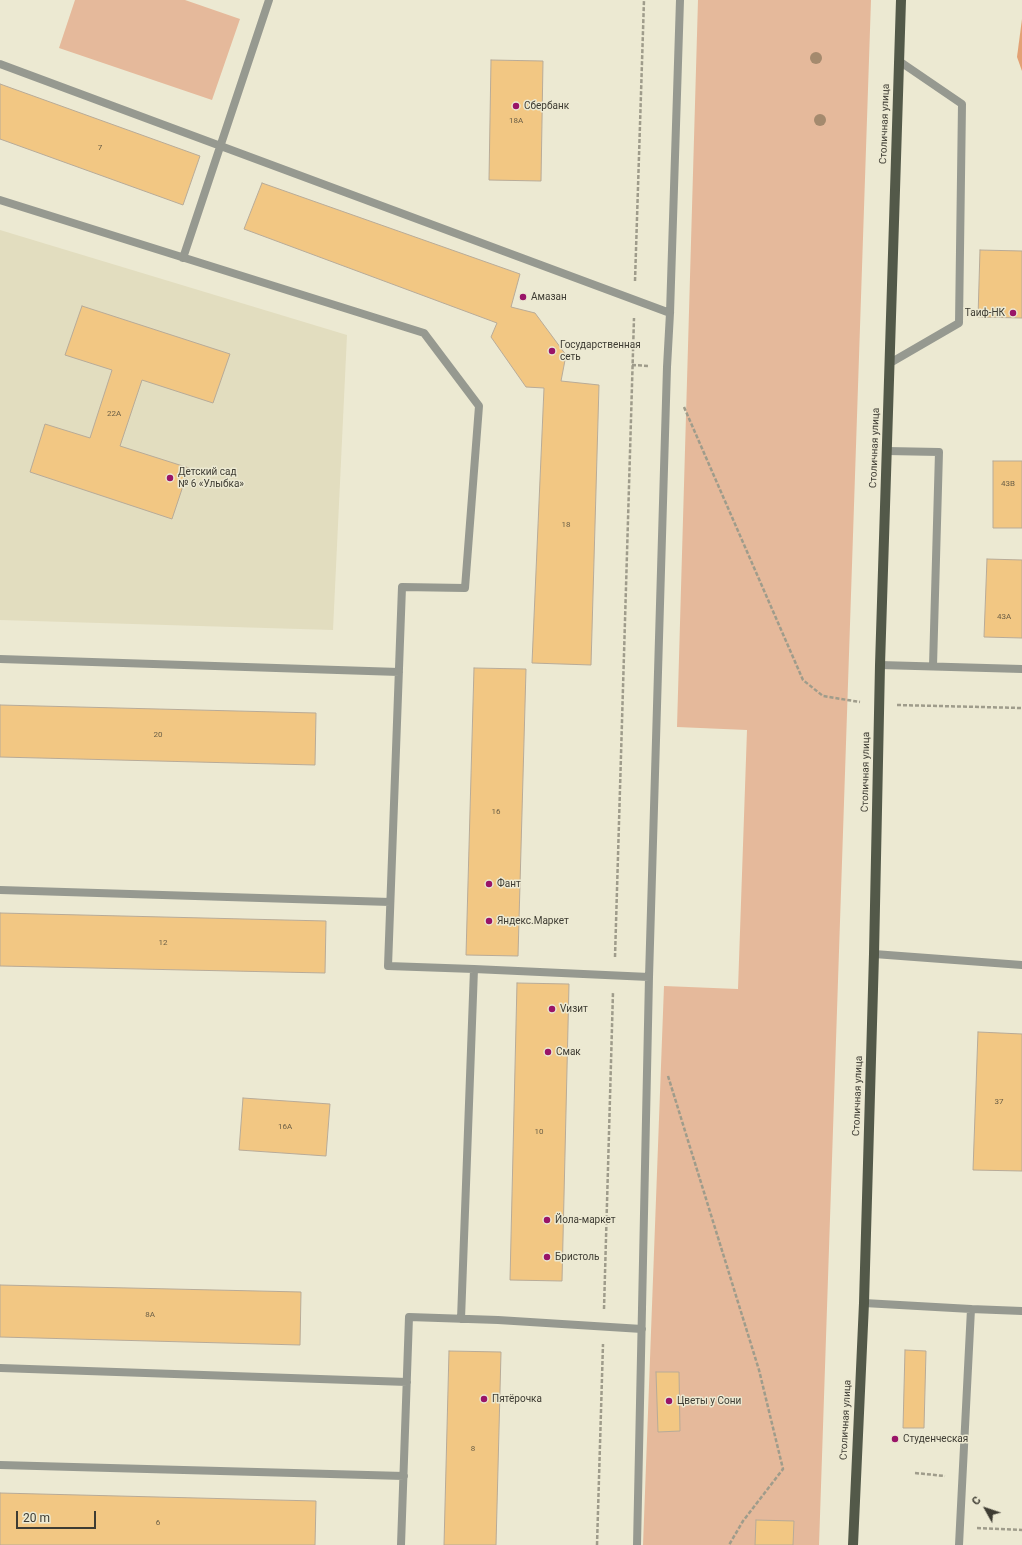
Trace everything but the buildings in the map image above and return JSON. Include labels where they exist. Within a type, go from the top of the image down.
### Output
[{"type":"main road","name":"Столичная улица","points":[[853,1545],[864,1303],[874,954],[880,665],[901,0]]},
{"type":"lane","points":[[183,258],[269,0]]},
{"type":"lane","points":[[636,1545],[649,977],[667,367],[680,0]]},
{"type":"lane","points":[[890,363],[959,323],[962,104],[899,61]]},
{"type":"lane","points":[[0,64],[670,313]]},
{"type":"lane","points":[[0,200],[424,333],[479,406],[466,588],[402,587],[388,966],[649,977]]},
{"type":"lane","points":[[887,451],[939,452],[933,666]]},
{"type":"lane","points":[[0,659],[399,672]]},
{"type":"lane","points":[[880,665],[1022,669]]},
{"type":"lane","points":[[0,890],[390,902]]},
{"type":"lane","points":[[874,954],[1022,965]]},
{"type":"lane","points":[[461,1319],[474,969]]},
{"type":"lane","points":[[864,1303],[1022,1311]]},
{"type":"lane","points":[[959,1545],[971,1309]]},
{"type":"lane","points":[[401,1545],[409,1317],[642,1329]]},
{"type":"lane","points":[[0,1368],[407,1382]]},
{"type":"lane","points":[[0,1465],[404,1476]]},
{"type":"path","points":[[597,1545],[644,0]]},
{"type":"path","points":[[632,366],[667,367]]},
{"type":"path","points":[[683,404],[803,680],[823,696],[880,704],[1022,708]]},
{"type":"path","points":[[668,1076],[759,1370],[783,1469],[743,1521],[729,1545]]},
{"type":"path","points":[[915,1473],[962,1478]]},
{"type":"path","points":[[960,1527],[1022,1530]]},
{"type":"shaded area","points":[[75,0],[185,0],[240,19],[212,100],[59,48]]},
{"type":"shaded area","points":[[698,0],[871,0],[819,1545],[643,1545],[664,986],[738,989],[747,730],[677,727]]},
{"type":"shaded area","points":[[1022,19],[1022,71],[1017,57]]},
{"type":"shaded area","name":"Детский сад № 6 «Улыбка»","points":[[0,230],[347,335],[333,630],[0,620]]},
{"type":"place","name":"Сбербанк","points":[[516,106]]},
{"type":"place","name":"Амазан","points":[[523,297]]},
{"type":"place","name":"Таиф-НК","points":[[1013,313]]},
{"type":"place","name":"Государственная сеть","points":[[552,351]]},
{"type":"place","name":"Детский сад № 6 «Улыбка»","points":[[170,478]]},
{"type":"place","name":"Фант","points":[[489,884]]},
{"type":"place","name":"Яндекс.Маркет","points":[[489,921]]},
{"type":"place","name":"Vизит","points":[[552,1009]]},
{"type":"place","name":"Смак","points":[[548,1052]]},
{"type":"place","name":"Йола-маркет","points":[[547,1220]]},
{"type":"place","name":"Бристоль","points":[[547,1257]]},
{"type":"place","name":"Пятёрочка","points":[[484,1399]]},
{"type":"place","name":"Цветы у Сони","points":[[669,1401]]},
{"type":"place","name":"Студенческая","points":[[895,1439]]}]
